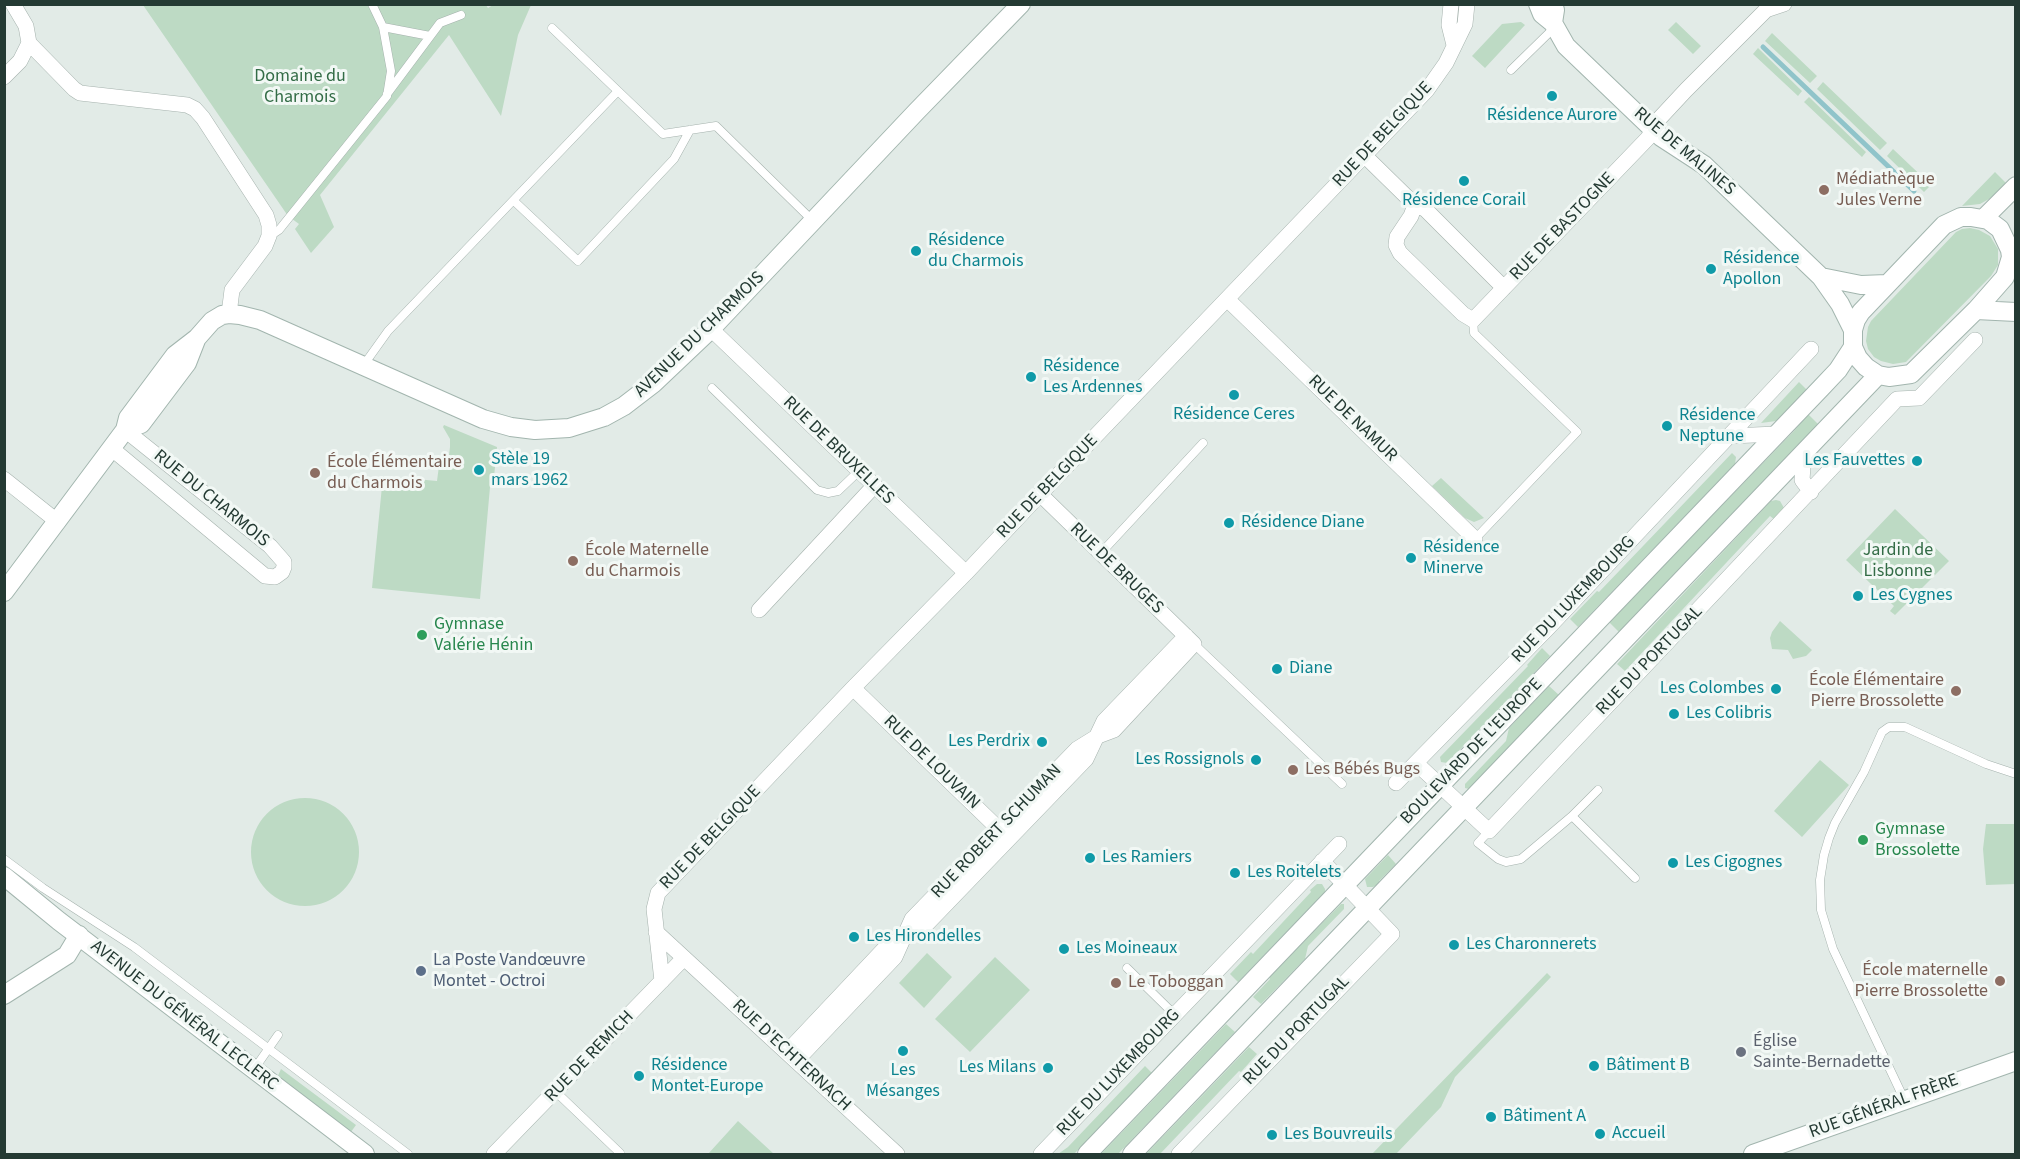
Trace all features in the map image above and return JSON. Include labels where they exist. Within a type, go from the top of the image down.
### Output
[{"type":"street","points":[[4,592],[125,430],[128,418],[175,355],[197,338],[212,321],[229,314],[232,290],[258,256],[269,236],[266,215],[195,109],[174,103],[80,93],[29,43],[26,26],[13,4]]},
{"type":"street","name":"AVENUE DU CHARMOIS","points":[[229,314],[260,320],[496,423],[522,429],[560,429],[604,417],[634,400],[711,328],[916,111],[1021,4]]},
{"type":"street","points":[[1451,4],[1449,25],[1454,45]]},
{"type":"street","name":"RUE DE BELGIQUE","points":[[662,981],[654,909],[658,893],[1427,90],[1446,63],[1465,24],[1467,4]]},
{"type":"street","name":"RUE DE MALINES","points":[[1538,4],[1542,14],[1554,18],[1566,46],[1661,137],[1704,165],[1821,277],[1840,304],[1853,339]]},
{"type":"street","name":"RUE DE BASTOGNE","points":[[1365,156],[1415,205],[1425,209],[1504,288],[1648,138],[1670,107],[1766,10],[1784,4]]},
{"type":"street","points":[[4,77],[20,62],[29,43]]},
{"type":"street","points":[[1853,339],[1857,358],[1878,375],[1889,377],[1911,374],[2005,277],[2012,273],[2010,257],[2013,240],[1988,220],[1983,219],[2016,186]]},
{"type":"street","points":[[1415,205],[1396,245],[1400,253],[1463,314],[1473,320],[1504,288]]},
{"type":"street","name":"BOULEVARD DE L'EUROPE","points":[[1087,1155],[1838,370],[1853,339],[1856,320],[1887,284],[1944,225],[1961,217],[1983,219]]},
{"type":"street","points":[[1821,277],[1861,285],[1887,284]]},
{"type":"street","name":"RUE DE NAMUR","points":[[1227,299],[1475,539]]},
{"type":"street","points":[[1976,309],[2016,312]]},
{"type":"street","name":"RUE DE BRUXELLES","points":[[711,328],[966,573]]},
{"type":"street","name":"RUE DU PORTUGAL","points":[[1490,831],[1897,399],[1919,398],[1976,340]]},
{"type":"street","name":"RUE DU LUXEMBOURG","points":[[1396,783],[1811,349]]},
{"type":"street","name":"BOULEVARD DE L'EUROPE","points":[[1132,1155],[1878,375]]},
{"type":"street","name":"RUE DU CHARMOIS","points":[[111,448],[265,576],[275,577],[282,572],[284,562],[270,546],[125,430]]},
{"type":"street","points":[[1730,436],[1777,434]]},
{"type":"street","points":[[1804,453],[1802,480],[1811,492]]},
{"type":"street","points":[[4,479],[58,522]]},
{"type":"street","points":[[759,610],[874,486]]},
{"type":"street","name":"RUE DE BRUGES","points":[[1040,494],[1190,640]]},
{"type":"street","name":"RUE ROBERT SCHUMAN","points":[[791,1056],[896,957],[905,937],[923,928],[1004,834],[1086,759],[1104,721],[1190,640]]},
{"type":"street","name":"RUE DE LOUVAIN","points":[[853,688],[1004,834]]},
{"type":"street","points":[[1416,763],[1490,831]]},
{"type":"street","name":"RUE DU LUXEMBOURG","points":[[1041,1155],[1339,844]]},
{"type":"street","points":[[1322,861],[1368,909]]},
{"type":"street","name":"AVENUE DU GÉNÉRAL LECLERC","points":[[4,876],[364,1155]]},
{"type":"street","name":"RUE DU PORTUGAL","points":[[1179,1155],[1392,934],[1368,909]]},
{"type":"street","points":[[656,932],[684,958]]},
{"type":"street","points":[[4,995],[67,955],[79,935]]},
{"type":"street","name":"RUE DE REMICH","points":[[494,1155],[684,958]]},
{"type":"street","name":"RUE D'ECHTERNACH","points":[[684,958],[897,1155]]},
{"type":"street","name":"RUE GÉNÉRAL FRÈRE","points":[[1753,1155],[1775,1150],[1904,1099],[2016,1060]]},
{"type":"lane","points":[[372,4],[383,27],[391,71],[387,96]]},
{"type":"lane","points":[[269,236],[279,230],[387,96],[440,23],[461,15]]},
{"type":"lane","points":[[1511,70],[1554,18]]},
{"type":"lane","points":[[383,27],[430,36]]},
{"type":"lane","points":[[552,28],[663,134],[716,126],[813,222]]},
{"type":"lane","points":[[363,366],[388,332],[618,91]]},
{"type":"lane","points":[[514,201],[578,261],[674,159],[690,130]]},
{"type":"lane","points":[[1473,320],[1473,333],[1577,432],[1475,539]]},
{"type":"lane","points":[[712,388],[817,490],[828,493],[838,491],[859,471]]},
{"type":"lane","points":[[1100,554],[1203,443]]},
{"type":"lane","points":[[1190,640],[1342,784]]},
{"type":"lane","points":[[1904,1099],[1833,949],[1821,910],[1820,880],[1829,838],[1882,732],[1888,727],[1905,727],[1986,765],[2016,774]]},
{"type":"lane","points":[[1598,790],[1572,816],[1635,878]]},
{"type":"lane","name":"RUE DU PORTUGAL","points":[[1490,831],[1478,843],[1498,859],[1506,862],[1521,859],[1572,816]]},
{"type":"lane","points":[[4,859],[43,888],[134,947],[408,1155]]},
{"type":"lane","points":[[1127,968],[1175,1014]]},
{"type":"lane","points":[[254,1069],[278,1035]]},
{"type":"lane","points":[[556,1092],[620,1153],[619,1155]]},
{"type":"green space","name":"Domaine du Charmois","points":[[485,4],[488,8],[493,5],[531,5],[518,35],[501,116],[449,35],[320,195],[334,227],[311,253],[295,229],[299,224],[288,216],[143,5]]},
{"type":"green space","points":[[1521,22],[1525,25],[1485,68],[1472,56],[1502,24]]},
{"type":"green space","points":[[1676,22],[1701,46],[1693,54],[1668,30]]},
{"type":"green space","points":[[1772,33],[1817,76],[1810,83],[1765,41]]},
{"type":"green space","points":[[1758,48],[1802,91],[1798,96],[1753,54]]},
{"type":"green space","points":[[1823,82],[1887,143],[1880,150],[1817,89]]},
{"type":"green space","points":[[1809,97],[1866,152],[1862,157],[1804,102]]},
{"type":"green space","points":[[1893,149],[1931,185],[1924,192],[1887,156]]},
{"type":"green space","points":[[1995,172],[2006,183],[1998,192],[1980,204],[1962,206]]},
{"type":"green space","points":[[1970,228],[1990,236],[1998,249],[1998,265],[1991,276],[1906,362],[1893,364],[1874,357],[1866,341],[1871,321],[1956,232]]},
{"type":"green space","points":[[1799,382],[1807,390],[1776,421],[1761,423]]},
{"type":"green space","points":[[1808,414],[1819,425],[1619,632],[1609,622]]},
{"type":"green space","points":[[444,425],[497,447],[493,487],[490,487],[480,599],[372,588],[383,476],[437,481],[439,466],[449,455],[450,447],[450,439]]},
{"type":"green space","points":[[1732,453],[1736,457],[1735,464],[1578,627],[1570,619],[1597,591],[1599,592]]},
{"type":"green space","points":[[1441,478],[1484,518],[1474,522],[1465,518],[1432,486]]},
{"type":"green space","points":[[1771,501],[1780,501],[1784,508],[1775,520],[1770,516],[1625,671],[1617,664]]},
{"type":"green space","name":"Jardin de Lisbonne","points":[[1895,509],[1949,561],[1895,615],[1890,611],[1894,606],[1846,560]]},
{"type":"green space","points":[[1780,621],[1812,650],[1806,656],[1793,659],[1788,650],[1772,649],[1770,638]]},
{"type":"green space","points":[[1542,648],[1550,656],[1447,763],[1441,762],[1440,757],[1528,666]]},
{"type":"green space","points":[[1549,686],[1559,695],[1469,789],[1465,788],[1465,784],[1506,741],[1509,728]]},
{"type":"green space","points":[[1820,760],[1849,785],[1802,837],[1774,811]]},
{"type":"green space","points":[[305,798],[326,802],[343,814],[355,831],[359,852],[355,873],[343,890],[326,902],[305,906],[284,902],[267,890],[255,873],[251,852],[255,831],[267,814],[284,802]]},
{"type":"green space","points":[[1986,824],[2015,824],[2015,884],[1986,885],[1983,849]]},
{"type":"green space","points":[[1388,855],[1396,864],[1379,881],[1380,883],[1367,887],[1365,879]]},
{"type":"green space","points":[[1317,884],[1322,884],[1325,892],[1238,982],[1230,974],[1251,952],[1253,954]]},
{"type":"green space","points":[[1341,904],[1344,904],[1344,909],[1308,946],[1305,959],[1261,1004],[1253,997],[1270,979],[1269,977]]},
{"type":"green space","points":[[927,953],[952,977],[924,1008],[899,983]]},
{"type":"green space","points":[[995,957],[1030,990],[970,1052],[935,1019]]},
{"type":"green space","points":[[1547,973],[1551,977],[1455,1077],[1441,1107],[1396,1154],[1372,1154]]},
{"type":"green space","points":[[1226,1024],[1235,1032],[1118,1154],[1101,1154]]},
{"type":"green space","points":[[1249,1047],[1257,1054],[1241,1072],[1239,1071],[1160,1154],[1146,1154]]},
{"type":"green space","points":[[1145,1066],[1152,1073],[1074,1154],[1058,1154],[1068,1147]]},
{"type":"green space","points":[[281,1069],[356,1125],[348,1136],[277,1078]]},
{"type":"green space","points":[[738,1121],[774,1154],[708,1154]]},
{"type":"waterway","points":[[1763,47],[1914,191]]},
{"type":"place","name":"Résidence Aurore","points":[[1552,96]]},
{"type":"place","name":"Résidence Corail","points":[[1464,181]]},
{"type":"place","name":"Médiathèque Jules Verne","points":[[1824,190]]},
{"type":"place","name":"Résidence du Charmois","points":[[916,251]]},
{"type":"place","name":"Résidence Apollon","points":[[1711,269]]},
{"type":"place","name":"Résidence Les Ardennes","points":[[1031,377]]},
{"type":"place","name":"Résidence Ceres","points":[[1234,395]]},
{"type":"place","name":"Résidence Neptune","points":[[1667,426]]},
{"type":"place","name":"Les Fauvettes","points":[[1917,461]]},
{"type":"place","name":"Stèle 19 mars 1962","points":[[479,470]]},
{"type":"place","name":"École Élémentaire du Charmois","points":[[315,473]]},
{"type":"place","name":"Résidence Diane","points":[[1229,523]]},
{"type":"place","name":"Résidence Minerve","points":[[1411,558]]},
{"type":"place","name":"École Maternelle du Charmois","points":[[573,561]]},
{"type":"place","name":"Les Cygnes","points":[[1858,596]]},
{"type":"place","name":"Gymnase Valérie Hénin","points":[[422,635]]},
{"type":"place","name":"Diane","points":[[1277,669]]},
{"type":"place","name":"Les Colombes","points":[[1776,689]]},
{"type":"place","name":"École Élémentaire Pierre Brossolette","points":[[1956,691]]},
{"type":"place","name":"Les Colibris","points":[[1674,714]]},
{"type":"place","name":"Les Perdrix","points":[[1042,742]]},
{"type":"place","name":"Les Rossignols","points":[[1256,760]]},
{"type":"place","name":"Les Bébés Bugs","points":[[1293,770]]},
{"type":"place","name":"Gymnase Brossolette","points":[[1863,840]]},
{"type":"place","name":"Les Ramiers","points":[[1090,858]]},
{"type":"place","name":"Les Cigognes","points":[[1673,863]]},
{"type":"place","name":"Les Roitelets","points":[[1235,873]]},
{"type":"place","name":"Les Hirondelles","points":[[854,937]]},
{"type":"place","name":"Les Charonnerets","points":[[1454,945]]},
{"type":"place","name":"Les Moineaux","points":[[1064,949]]},
{"type":"place","name":"La Poste Vandœuvre Montet - Octroi","points":[[421,971]]},
{"type":"place","name":"École maternelle Pierre Brossolette","points":[[2000,981]]},
{"type":"place","name":"Le Toboggan","points":[[1116,983]]},
{"type":"place","name":"Les Mésanges","points":[[903,1051]]},
{"type":"place","name":"Église Sainte-Bernadette","points":[[1741,1052]]},
{"type":"place","name":"Bâtiment B","points":[[1594,1066]]},
{"type":"place","name":"Les Milans","points":[[1048,1068]]},
{"type":"place","name":"Résidence Montet-Europe","points":[[639,1076]]},
{"type":"place","name":"Bâtiment A","points":[[1491,1117]]},
{"type":"place","name":"Accueil","points":[[1600,1134]]},
{"type":"place","name":"Les Bouvreuils","points":[[1272,1135]]}]
